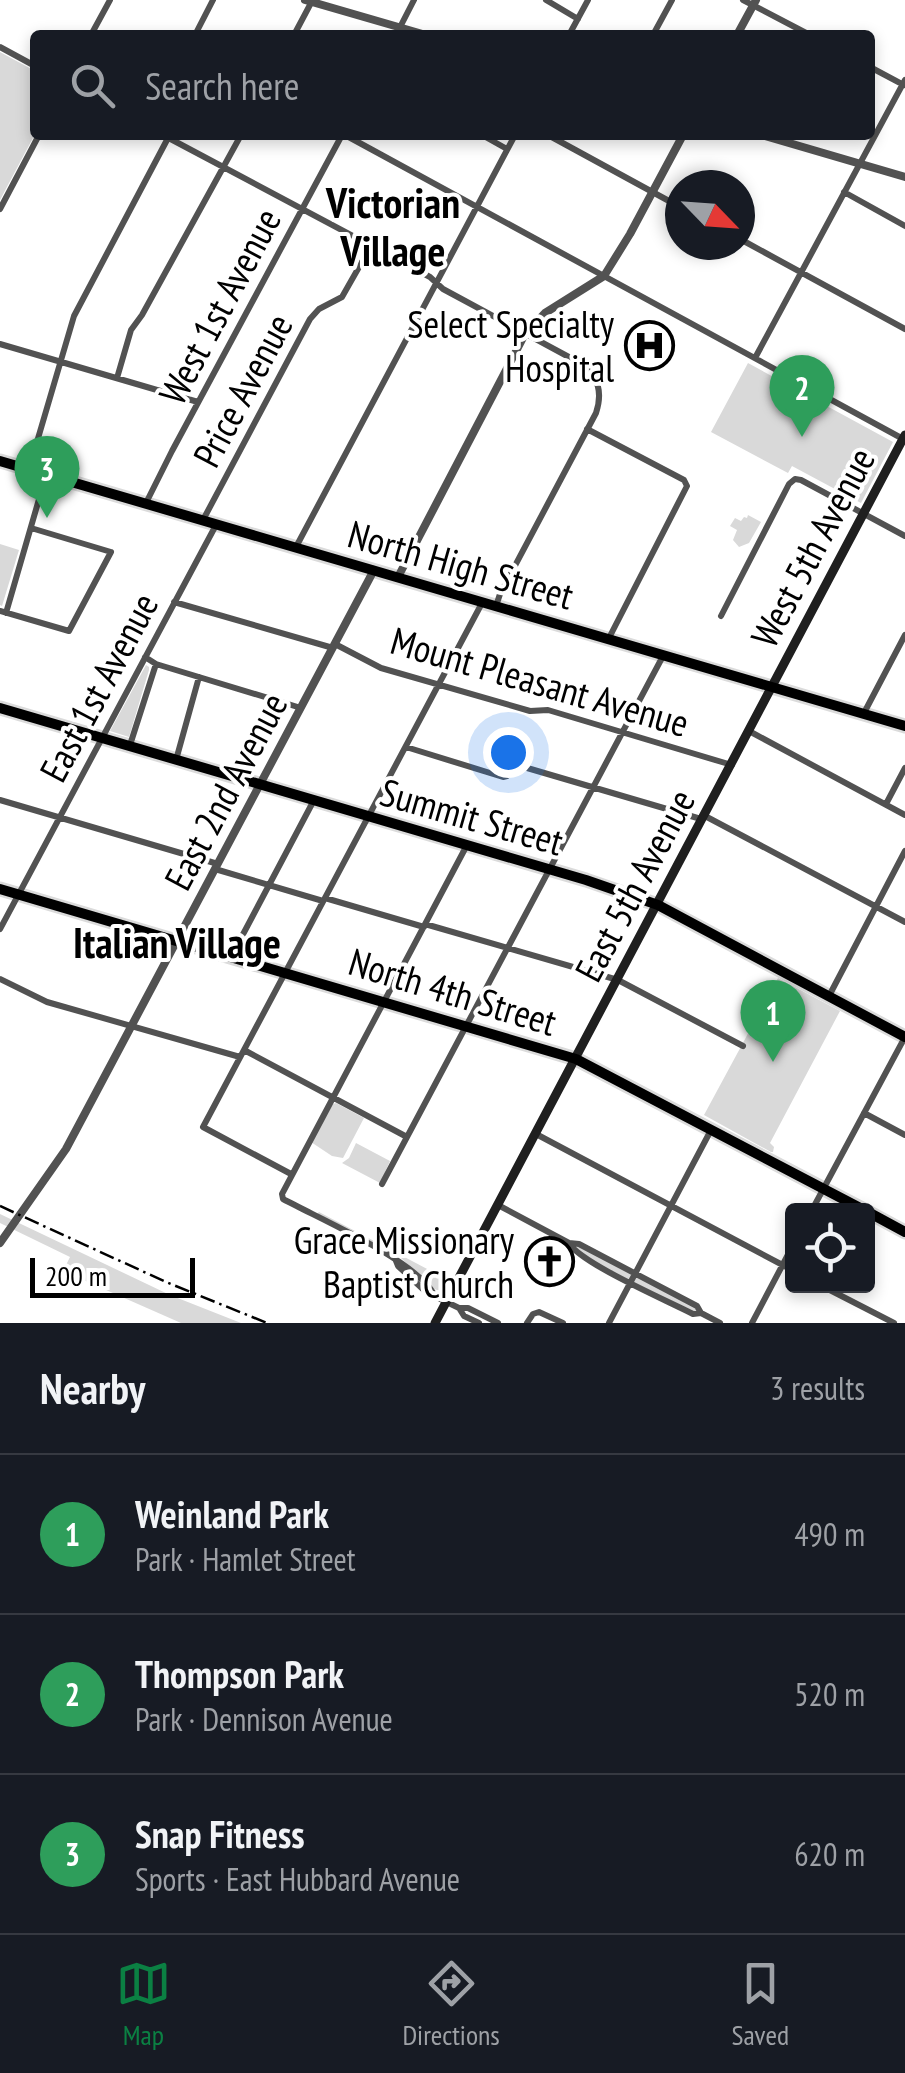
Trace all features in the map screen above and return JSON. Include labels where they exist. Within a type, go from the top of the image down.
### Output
[{"type":"main road","name":"West 5th Avenue","points":[[773,686],[904,438]]},
{"type":"main road","name":"North High Street","points":[[0,460],[905,726]]},
{"type":"main road","name":"East 5th Avenue","points":[[436,1323],[773,686]]},
{"type":"main road","name":"Summit Street","points":[[0,708],[658,905],[905,1037]]},
{"type":"main road","name":"North 4th Street","points":[[0,888],[576,1059],[851,1203]]},
{"type":"main road","name":"North 4th Street","points":[[875,1216],[905,1232]]},
{"type":"street","points":[[95,30],[110,0]]},
{"type":"street","points":[[198,30],[214,0]]},
{"type":"street","points":[[399,30],[414,0]]},
{"type":"street","points":[[546,0],[578,19]]},
{"type":"street","points":[[572,30],[588,0]]},
{"type":"street","points":[[656,30],[672,0]]},
{"type":"street","points":[[743,0],[801,30]]},
{"type":"street","points":[[296,30],[310,1],[395,30]]},
{"type":"street","points":[[740,30],[754,3]]},
{"type":"street","points":[[0,47],[30,63]]},
{"type":"street","points":[[875,69],[904,83],[875,136]]},
{"type":"street","points":[[0,208],[36,140]]},
{"type":"street","points":[[28,469],[78,308],[164,140]]},
{"type":"street","points":[[173,140],[586,367],[598,384],[598,406],[496,606]]},
{"type":"street","points":[[116,378],[131,330],[238,140]]},
{"type":"street","name":"West 1st Avenue","points":[[146,503],[340,140]]},
{"type":"street","points":[[352,140],[904,438]]},
{"type":"street","points":[[491,140],[508,149]]},
{"type":"street","points":[[296,547],[513,140]]},
{"type":"street","points":[[557,140],[665,199]]},
{"type":"street","points":[[398,577],[525,334],[544,313],[604,276],[681,140]]},
{"type":"street","points":[[779,140],[905,177]]},
{"type":"street","points":[[755,358],[873,140]]},
{"type":"street","points":[[844,192],[905,226]]},
{"type":"street","name":"Price Avenue","points":[[203,520],[310,318],[342,297],[371,246]]},
{"type":"street","points":[[755,248],[905,330]]},
{"type":"street","points":[[0,344],[198,402]]},
{"type":"street","points":[[587,429],[686,484],[609,638]]},
{"type":"street","points":[[30,528],[111,552],[69,631],[3,612],[47,474]]},
{"type":"street","points":[[721,616],[795,479],[905,536]]},
{"type":"street","name":"East 1st Avenue","points":[[0,929],[216,524]]},
{"type":"street","name":"East 2nd Avenue","points":[[0,1243],[65,1150],[374,570]]},
{"type":"street","name":"Mount Pleasant Avenue","points":[[174,602],[334,646],[381,668],[438,685],[530,711],[545,709],[732,765]]},
{"type":"street","points":[[292,1174],[203,1127],[483,602]]},
{"type":"street","points":[[864,714],[905,635]]},
{"type":"street","points":[[382,1184],[664,654]]},
{"type":"street","points":[[145,657],[156,664],[301,708]]},
{"type":"street","points":[[130,747],[156,664]]},
{"type":"street","points":[[176,760],[199,677]]},
{"type":"street","points":[[252,745],[276,699]]},
{"type":"street","points":[[750,732],[905,814]]},
{"type":"street","points":[[406,747],[504,776],[515,764],[704,818],[905,922]]},
{"type":"street","points":[[886,804],[905,768]]},
{"type":"street","points":[[0,800],[270,885],[618,980],[743,1046]]},
{"type":"street","points":[[231,956],[314,800]]},
{"type":"street","points":[[467,845],[282,1192],[283,1199],[404,1264],[447,1302],[498,1323]]},
{"type":"street","points":[[828,996],[905,851]]},
{"type":"street","points":[[0,980],[47,1002],[242,1053],[407,1138]]},
{"type":"street","points":[[816,1203],[905,1037]]},
{"type":"street","points":[[864,1113],[905,1134]]},
{"type":"street","points":[[609,1323],[711,1130]]},
{"type":"street","points":[[536,1134],[783,1265]]},
{"type":"street","points":[[498,1205],[697,1306],[701,1313],[720,1323]]},
{"type":"street","points":[[569,1243],[577,1254],[630,1283],[693,1314],[701,1313]]},
{"type":"street","points":[[752,1323],[785,1261]]},
{"type":"street","points":[[836,1293],[894,1323]]},
{"type":"street","points":[[460,1308],[464,1316],[478,1323]]},
{"type":"street","points":[[527,1323],[532,1314],[540,1312],[563,1323]]},
{"type":"shaded area","points":[[0,52],[30,68],[32,140],[0,200]]},
{"type":"shaded area","points":[[748,363],[893,442],[861,503],[792,466],[788,473],[711,432]]},
{"type":"shaded area","points":[[748,515],[761,522],[749,543],[739,547],[733,540],[737,530],[730,526],[735,518],[741,521]]},
{"type":"shaded area","points":[[0,544],[19,550],[2,606],[0,605]]},
{"type":"shaded area","points":[[146,665],[149,670],[129,737],[110,731]]},
{"type":"shaded area","points":[[778,978],[840,1011],[770,1143],[774,1147],[771,1152],[704,1115]]},
{"type":"shaded area","points":[[336,1103],[364,1118],[343,1158],[332,1156],[311,1142]]},
{"type":"shaded area","points":[[356,1143],[390,1161],[380,1183],[342,1163]]},
{"type":"shaded area","points":[[319,1212],[450,1281],[444,1293],[432,1288],[398,1255]]},
{"type":"shaded area","points":[[0,1214],[170,1295],[241,1323],[181,1323],[63,1271],[70,1257],[0,1223]]},
{"type":"shaded area","points":[[574,1243],[697,1306],[697,1314],[577,1254]]},
{"type":"railway","points":[[0,1206],[267,1323]]},
{"type":"place","name":"Select Specialty Hospital","points":[[649,345]]},
{"type":"place","name":"Thompson Park","points":[[802,437]]},
{"type":"place","name":"Snap Fitness","points":[[47,518]]},
{"type":"place","name":"Weinland Park","points":[[773,1062]]},
{"type":"place","name":"Grace Missionary Baptist Church","points":[[549,1261]]},
{"type":"district","name":"Victorian Village","points":[[393,226]]},
{"type":"district","name":"Italian Village","points":[[177,942]]}]
